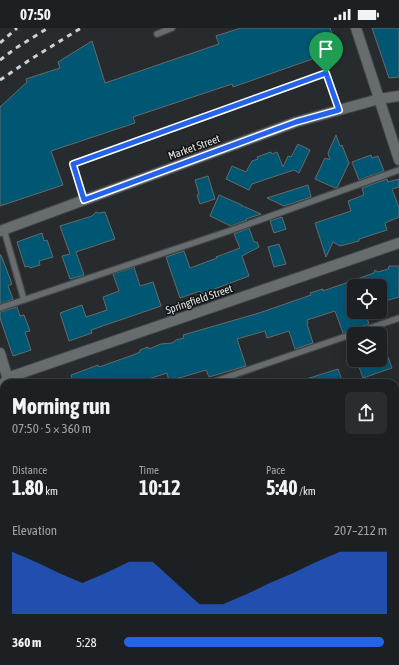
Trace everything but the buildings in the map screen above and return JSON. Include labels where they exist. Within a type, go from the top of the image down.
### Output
[{"type":"street","points":[[356,28],[399,160]]},
{"type":"street","name":"Market Street","points":[[2,230],[296,122],[379,99],[399,96]]},
{"type":"street","name":"Springfield Street","points":[[12,379],[399,243]]},
{"type":"street","points":[[0,354],[6,379]]},
{"type":"lane","points":[[157,34],[172,28]]},
{"type":"lane","points":[[84,200],[73,164],[326,73],[339,110]]},
{"type":"lane","points":[[0,308],[229,231],[399,170]]},
{"type":"lane","points":[[2,230],[24,300]]},
{"type":"lane","points":[[222,379],[399,318]]},
{"type":"railway","points":[[0,43],[17,28]]},
{"type":"railway","points":[[0,60],[48,28]]},
{"type":"railway","points":[[0,80],[81,28]]},
{"type":"route","points":[[326,73],[339,110],[296,122],[84,200],[73,164],[326,73]]}]
